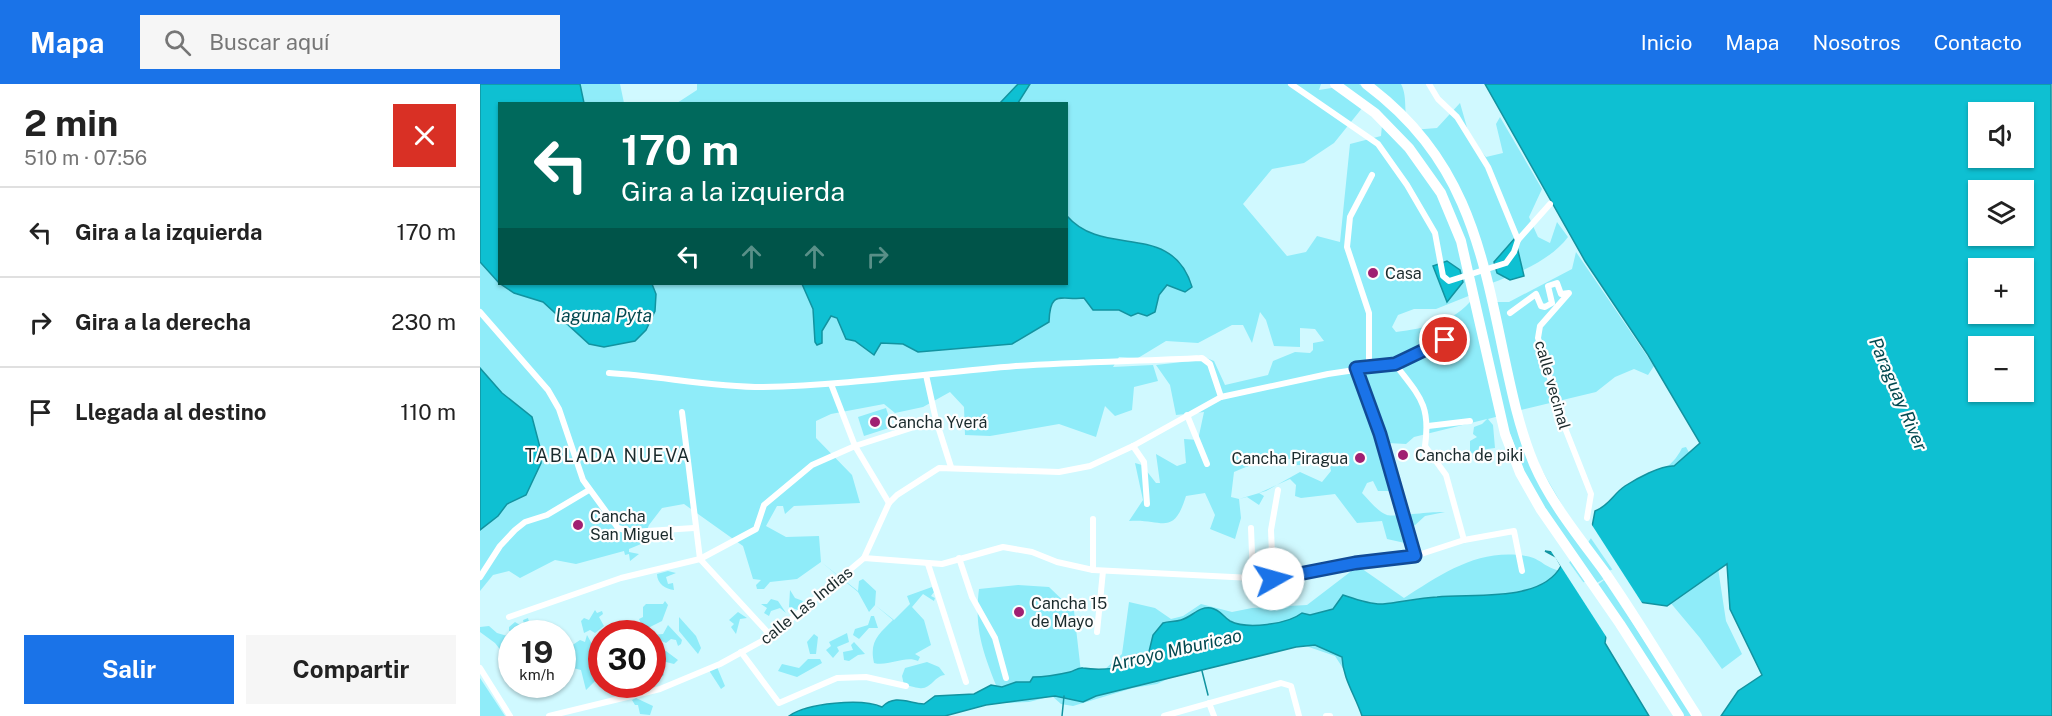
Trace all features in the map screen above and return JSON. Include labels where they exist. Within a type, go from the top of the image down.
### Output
[{"type":"highway","points":[[1335,84],[1375,113],[1409,148],[1441,193],[1461,241],[1505,434],[1520,473],[1541,510],[1620,624],[1679,716]]},
{"type":"highway","points":[[1366,84],[1387,100],[1425,139],[1456,188],[1484,263],[1521,429],[1535,466],[1580,540],[1697,716]]},
{"type":"street","points":[[1292,84],[1378,144],[1407,185],[1435,233],[1445,279],[1449,281],[1506,262],[1514,252],[1518,240],[1550,204]]},
{"type":"street","points":[[1428,84],[1438,99],[1457,117],[1488,167],[1518,240]]},
{"type":"street","points":[[1368,366],[1369,313],[1347,247],[1350,217],[1372,175]]},
{"type":"street","name":"calle vecinal","points":[[1510,313],[1536,294],[1541,306],[1545,307],[1552,303],[1548,286],[1557,283],[1561,294],[1569,293],[1540,326],[1538,338],[1565,428],[1591,495],[1587,518]]},
{"type":"street","points":[[480,312],[548,390],[560,409],[578,467],[589,490],[622,531],[694,528]]},
{"type":"street","points":[[864,558],[889,503],[897,495],[939,468],[1059,472],[1090,466],[1133,446],[1221,397],[1356,368],[1395,364],[1450,339]]},
{"type":"street","points":[[609,373],[652,375],[693,383],[727,386],[831,384],[1018,366],[1202,358],[1210,364],[1221,397]]},
{"type":"street","points":[[1395,364],[1423,402],[1428,426],[1425,446],[1446,475],[1464,540]]},
{"type":"street","points":[[1356,368],[1380,434],[1415,556]]},
{"type":"street","points":[[926,375],[936,420],[951,467]]},
{"type":"street","points":[[831,384],[855,446],[889,503]]},
{"type":"street","points":[[682,412],[694,528],[700,559],[771,636]]},
{"type":"street","points":[[1187,415],[1207,464]]},
{"type":"street","points":[[509,617],[621,578],[700,559],[756,529],[759,512],[764,505],[812,465],[855,446],[936,420]]},
{"type":"street","points":[[1428,426],[1470,421]]},
{"type":"street","points":[[1133,446],[1144,462],[1147,504]]},
{"type":"street","points":[[480,577],[500,546],[525,522],[547,515],[589,490]]},
{"type":"street","points":[[1273,579],[1271,530],[1278,490]]},
{"type":"street","points":[[1093,570],[1094,519]]},
{"type":"street","points":[[1251,528],[1253,579]]},
{"type":"street","name":"calle Las Indias","points":[[549,716],[660,689],[696,675],[771,636],[864,558],[942,564],[1003,547],[1032,552],[1070,566],[1093,570],[1273,579],[1355,563],[1415,556],[1464,540],[1514,531],[1522,571]]},
{"type":"street","points":[[959,558],[972,597],[995,638],[1006,678]]},
{"type":"street","points":[[928,564],[966,682]]},
{"type":"street","points":[[1097,632],[1103,571]]},
{"type":"street","points":[[741,652],[779,703],[837,678],[866,677],[906,686]]},
{"type":"street","points":[[480,668],[510,716]]},
{"type":"street","points":[[1164,716],[1287,683],[1291,686],[1299,716]]},
{"type":"street","points":[[1209,703],[1214,716]]},
{"type":"shaded area","points":[[480,84],[620,84],[624,102],[498,102],[498,285],[1068,285],[1068,102],[679,102],[697,90],[697,84],[1321,84],[1319,90],[1344,86],[1342,84],[1359,84],[1374,95],[1373,84],[1401,84],[1405,95],[1407,119],[1412,130],[1437,128],[1460,103],[1470,138],[1486,157],[1503,153],[1496,124],[1500,117],[1542,189],[1529,217],[1538,237],[1550,243],[1557,222],[1568,237],[1543,259],[1522,271],[1489,284],[1488,302],[1509,302],[1572,269],[1576,252],[1654,366],[1648,375],[1634,369],[1615,377],[1596,392],[1513,412],[1518,429],[1586,546],[1597,530],[1632,492],[1668,466],[1682,448],[1686,447],[1705,482],[1726,621],[1742,654],[1722,669],[1669,601],[1616,568],[1601,574],[1604,579],[1595,584],[1591,579],[1575,586],[1374,716],[1335,656],[1303,645],[1180,673],[1157,684],[1133,688],[1073,706],[1061,704],[1052,696],[1029,702],[1003,703],[987,661],[980,634],[979,589],[1018,585],[1049,587],[1074,611],[1081,672],[1104,670],[1122,654],[1129,602],[1155,608],[1171,619],[1183,616],[1201,604],[1232,612],[1252,608],[1307,605],[1358,566],[1404,598],[1461,565],[1492,556],[1531,557],[1553,569],[1564,571],[1572,558],[1526,476],[1503,415],[1488,419],[1493,425],[1495,448],[1480,450],[1477,454],[1470,453],[1470,441],[1477,437],[1473,434],[1474,427],[1487,419],[1414,437],[1406,444],[1388,443],[1393,466],[1384,469],[1399,491],[1378,491],[1373,481],[1367,483],[1362,493],[1377,509],[1387,515],[1445,512],[1425,516],[1414,526],[1414,534],[1405,543],[1387,539],[1382,521],[1357,523],[1335,494],[1301,498],[1295,496],[1296,485],[1290,479],[1277,485],[1300,472],[1322,482],[1331,471],[1328,456],[1305,462],[1302,465],[1297,465],[1296,460],[1272,460],[1234,472],[1231,497],[1239,499],[1241,518],[1235,539],[1210,529],[1215,515],[1205,493],[1186,496],[1181,509],[1171,522],[1129,521],[1143,500],[1135,463],[1142,465],[1156,483],[1160,483],[1156,454],[1177,466],[1186,463],[1184,439],[1198,440],[1204,412],[1176,415],[1170,385],[1156,365],[1182,362],[1199,355],[1214,361],[1225,385],[1268,375],[1273,361],[1295,352],[1310,353],[1313,350],[1313,343],[1324,341],[1315,329],[1300,328],[1300,347],[1274,346],[1266,320],[1260,312],[1252,343],[1243,325],[1232,325],[1198,343],[1166,341],[1138,358],[1119,357],[1113,367],[1153,365],[1158,381],[1134,387],[1132,410],[1115,416],[1105,406],[1096,437],[1059,424],[990,436],[965,435],[964,407],[950,392],[923,407],[895,413],[884,404],[831,414],[816,421],[816,438],[852,475],[860,503],[794,506],[785,514],[783,506],[777,506],[766,526],[786,537],[819,536],[821,562],[797,579],[770,582],[764,589],[757,589],[756,585],[761,580],[753,579],[743,546],[684,504],[662,508],[649,525],[641,544],[629,549],[629,552],[639,554],[630,561],[629,554],[625,555],[624,551],[576,564],[555,560],[520,578],[509,571],[493,575],[480,591]],"holes":[[[1363,107],[1383,114],[1381,136],[1350,144],[1340,242],[1317,236],[1306,252],[1287,256],[1243,204],[1272,169],[1304,163],[1334,143]],[[1476,293],[1462,310],[1441,322],[1396,332],[1392,327],[1398,315],[1414,309],[1436,309]]]},
{"type":"shaded area","name":"Cancha Yverá","points":[[886,408],[892,427],[864,436],[858,417]]},
{"type":"shaded area","points":[[1259,493],[1264,496],[1259,505],[1247,497],[1239,499]]},
{"type":"shaded area","points":[[821,562],[858,591],[859,581],[863,579],[876,591],[875,605],[869,612],[858,592]]},
{"type":"shaded area","points":[[668,571],[676,573],[666,577],[668,584],[673,583],[674,590],[662,585],[657,578],[657,574]]},
{"type":"shaded area","points":[[1604,580],[1694,716],[1683,716],[1596,586]]},
{"type":"shaded area","points":[[932,587],[934,592],[931,596],[935,598],[934,601],[923,594],[912,607],[924,620],[931,645],[915,654],[920,657],[918,661],[908,659],[885,664],[874,663],[873,649],[876,638],[893,620],[875,605],[894,620],[910,604],[907,596]]},
{"type":"shaded area","points":[[790,590],[795,598],[803,601],[798,610],[789,607]]},
{"type":"shaded area","points":[[771,599],[778,601],[786,613],[780,608],[771,611],[769,616],[764,613],[767,608],[761,604],[767,604]]},
{"type":"shaded area","points":[[665,601],[668,605],[662,620],[639,620],[643,617],[643,607],[646,604],[663,604]]},
{"type":"shaded area","points":[[595,610],[597,613],[602,611],[603,614],[599,617],[601,620],[589,620]]},
{"type":"shaded area","points":[[738,612],[747,618],[740,619],[736,634],[731,627],[734,624],[729,620]]},
{"type":"shaded area","points":[[871,616],[874,616],[878,628],[869,628],[859,639],[853,635],[855,629],[868,625]]},
{"type":"shaded area","points":[[679,617],[696,636],[701,648],[698,654],[679,631]]},
{"type":"shaded area","points":[[584,618],[589,620],[588,631],[584,633],[581,621]]},
{"type":"shaded area","points":[[668,625],[682,640],[681,644],[678,646],[676,640],[671,639],[666,643]]},
{"type":"shaded area","points":[[489,626],[498,633],[498,647],[480,632],[480,627]]},
{"type":"shaded area","points":[[847,633],[849,642],[837,647],[839,651],[833,658],[826,650],[831,646],[829,642]]},
{"type":"shaded area","points":[[814,634],[818,637],[816,654],[810,654],[807,642]]},
{"type":"shaded area","points":[[587,635],[588,688],[586,690],[581,670],[576,669],[576,643],[580,640],[585,642]]},
{"type":"shaded area","points":[[854,642],[865,654],[858,655],[849,661],[844,660],[843,652],[853,650],[851,645]]},
{"type":"shaded area","points":[[666,651],[678,660],[674,664],[666,662]]},
{"type":"shaded area","points":[[808,659],[820,659],[822,663],[797,677],[778,671],[782,664],[799,668]]},
{"type":"shaded area","points":[[927,662],[939,667],[945,675],[923,688],[904,685],[902,676],[905,668]]},
{"type":"shaded area","points":[[717,667],[725,686],[721,689],[710,672],[710,669]]},
{"type":"shaded area","points":[[480,678],[505,716],[480,716]]},
{"type":"shaded area","points":[[636,698],[653,706],[650,715],[640,714],[638,705],[635,705],[632,700]]},
{"type":"water","points":[[480,84],[580,84],[584,102],[498,102],[498,282],[480,262]]},
{"type":"water","points":[[1018,84],[1030,84],[1019,102],[1001,102]]},
{"type":"water","name":"Paraguay River","points":[[1485,84],[2051,84],[2052,716],[1721,716],[1738,691],[1762,675],[1730,609],[1727,564],[1667,606],[1639,602],[1591,532],[1595,511],[1604,506],[1621,489],[1649,473],[1674,466],[1700,443],[1648,355],[1585,261]]},
{"type":"water","points":[[1068,217],[1082,229],[1099,236],[1153,246],[1169,254],[1182,266],[1192,287],[1185,292],[1167,285],[1159,295],[1155,312],[1147,316],[1138,313],[1131,316],[1119,310],[1093,310],[1084,298],[1059,298],[1052,304],[1049,322],[1012,344],[918,352],[903,344],[881,343],[874,355],[855,341],[846,339],[837,318],[831,316],[822,331],[822,343],[817,345],[813,309],[802,285],[1068,285]]},
{"type":"water","points":[[1515,238],[1524,276],[1510,280],[1497,273],[1494,262]]},
{"type":"water","points":[[1447,261],[1460,270],[1463,282],[1447,302],[1433,266]]},
{"type":"water","name":"laguna Pyta","points":[[502,285],[652,285],[656,294],[655,311],[646,330],[635,341],[604,347],[589,344],[543,302],[514,293]]},
{"type":"water","points":[[480,368],[502,393],[532,417],[541,451],[541,463],[526,495],[507,504],[498,516],[480,530]]},
{"type":"water","name":"Arroyo Mburicao","points":[[1545,551],[1559,553],[1608,623],[1605,643],[1649,716],[1362,716],[1347,680],[1342,657],[1315,645],[1296,647],[1096,696],[1083,702],[1055,696],[986,705],[945,716],[789,716],[808,708],[835,703],[862,703],[882,707],[892,701],[902,700],[924,704],[935,696],[974,694],[991,685],[1002,687],[1016,682],[1030,682],[1033,677],[1060,674],[1080,668],[1107,669],[1132,665],[1147,660],[1153,635],[1163,623],[1181,620],[1207,608],[1217,610],[1237,624],[1257,625],[1278,623],[1302,613],[1310,615],[1333,609],[1343,595],[1368,603],[1383,604],[1522,591],[1538,586],[1551,578],[1561,566],[1556,557]]},
{"type":"pier","points":[[1590,522],[1644,606],[1636,604],[1588,534]]},
{"type":"pier","points":[[1549,548],[1561,551],[1611,621],[1609,641]]},
{"type":"waterway","points":[[1202,671],[1208,695]]},
{"type":"waterway","points":[[1062,716],[1064,696]]},
{"type":"place","name":"Casa","points":[[1373,273]]},
{"type":"place","name":"Cancha Yverá","points":[[875,422]]},
{"type":"place","name":"Cancha de piki","points":[[1403,455]]},
{"type":"place","name":"Cancha Piragua","points":[[1360,458]]},
{"type":"place","name":"Cancha San Miguel","points":[[578,525]]},
{"type":"place","name":"Cancha 15 de Mayo","points":[[1019,612]]},
{"type":"district","name":"TABLADA NUEVA","points":[[608,456]]},
{"type":"route","points":[[1273,579],[1313,573],[1342,565],[1415,556],[1388,469],[1380,434],[1356,368],[1395,364],[1445,340]]}]
